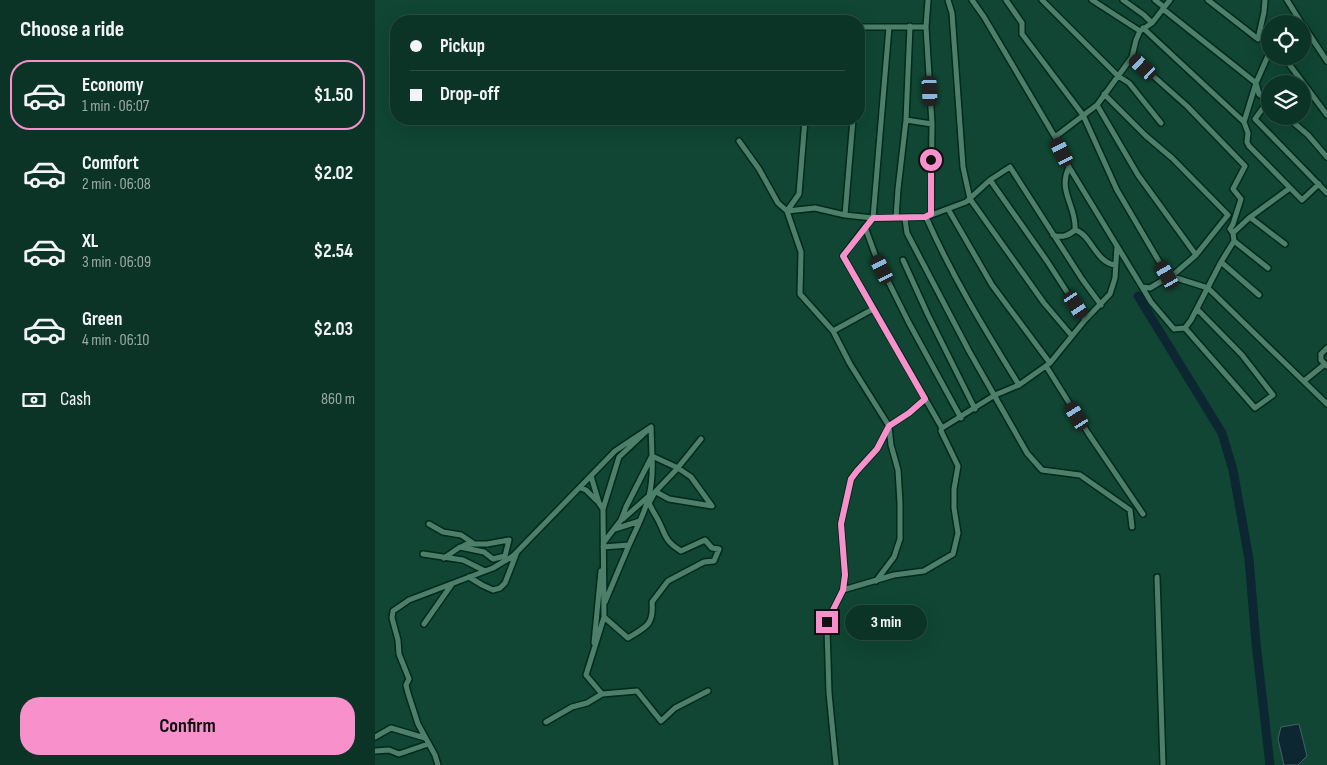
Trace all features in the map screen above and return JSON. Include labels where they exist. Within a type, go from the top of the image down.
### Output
[{"type":"street","points":[[928,0],[926,27],[932,124],[928,216],[951,271],[979,321],[1019,384]]},
{"type":"street","points":[[948,0],[953,13],[963,167],[970,198],[1044,303],[1072,336]]},
{"type":"street","points":[[972,0],[985,17],[1055,137],[1069,168],[1142,287],[1168,324],[1175,330],[1185,328],[1234,241],[1233,233],[1230,229],[1241,199],[1233,189],[1245,166],[1187,106],[1132,57]]},
{"type":"street","points":[[1006,0],[1022,23],[1022,34],[1083,115],[1117,190],[1167,275],[1208,288],[1327,404]]},
{"type":"street","points":[[1042,0],[1118,76],[1129,84],[1161,123]]},
{"type":"street","points":[[1092,0],[1142,30],[1244,122]]},
{"type":"street","points":[[1123,0],[1151,22]]},
{"type":"street","points":[[1155,0],[1256,83],[1261,96]]},
{"type":"street","points":[[1055,137],[1097,105],[1132,57],[1135,40],[1170,0]]},
{"type":"street","points":[[1208,0],[1257,39],[1265,0]]},
{"type":"street","points":[[1287,0],[1296,15]]},
{"type":"street","points":[[896,218],[897,189],[906,120],[910,26]]},
{"type":"street","points":[[865,27],[926,27]]},
{"type":"street","points":[[843,590],[894,575],[924,571],[953,554],[958,533],[954,508],[959,466],[941,431],[942,428],[843,256],[873,218],[889,27]]},
{"type":"street","points":[[1311,37],[1327,61]]},
{"type":"street","points":[[1264,65],[1256,83],[1244,122],[1247,142],[1302,200],[1319,184]]},
{"type":"street","points":[[1290,65],[1327,115]]},
{"type":"street","points":[[1104,94],[1146,136],[1172,158],[1228,215],[1196,255],[1170,276],[1150,288],[1142,287]]},
{"type":"street","points":[[1097,105],[1138,175],[1196,255]]},
{"type":"street","points":[[1261,112],[1255,119],[1327,193]]},
{"type":"street","points":[[906,120],[932,124]]},
{"type":"street","points":[[787,211],[799,194],[805,125]]},
{"type":"street","points":[[845,215],[852,125]]},
{"type":"street","points":[[1296,125],[1327,157]]},
{"type":"street","points":[[739,141],[759,169],[778,203],[787,211],[801,252],[799,294],[833,332],[850,364],[889,426],[891,445],[898,470],[901,503],[900,539],[894,557],[875,581]]},
{"type":"street","points":[[787,211],[815,208],[845,215],[873,218],[905,219],[928,216],[970,198],[990,180],[1010,167],[1053,235],[1101,305]]},
{"type":"street","points":[[1069,168],[1065,176],[1064,188],[1074,220],[1075,230]]},
{"type":"street","points":[[990,180],[1047,261],[1085,320]]},
{"type":"street","points":[[1233,233],[1249,218],[1290,188]]},
{"type":"street","points":[[948,209],[992,285],[1048,364],[1088,433],[1143,514]]},
{"type":"street","points":[[1251,218],[1285,244]]},
{"type":"street","points":[[905,219],[907,233],[955,326],[1027,453],[1042,470],[1080,475],[1130,510],[1132,527]]},
{"type":"street","points":[[865,227],[873,250],[909,323],[961,418]]},
{"type":"street","points":[[1053,235],[1061,237],[1070,235],[1075,230]]},
{"type":"street","points":[[1075,230],[1080,232],[1101,258],[1107,263],[1115,265]]},
{"type":"street","points":[[1234,241],[1268,268]]},
{"type":"street","points":[[942,428],[961,418],[995,395],[1019,384],[1048,364],[1110,294],[1115,278],[1117,245]]},
{"type":"street","points":[[903,260],[940,340],[975,408]]},
{"type":"street","points":[[1221,262],[1259,295]]},
{"type":"street","points":[[833,332],[873,309]]},
{"type":"street","points":[[1185,328],[1255,408],[1273,395],[1241,355],[1197,309]]},
{"type":"street","points":[[1304,381],[1326,365],[1321,360],[1321,354],[1327,348]]},
{"type":"street","points":[[836,765],[829,693],[827,622],[843,590],[845,575],[841,524],[848,491],[851,479],[877,449],[889,426],[909,413],[925,399]]},
{"type":"street","points":[[591,476],[602,507],[605,617],[628,638],[648,626],[653,614],[652,602],[669,581],[705,562],[714,561],[719,549],[712,548],[705,540],[681,551],[672,546],[665,538],[658,519],[649,503],[653,456],[651,427]]},
{"type":"street","points":[[438,765],[435,755],[417,724],[408,694],[406,685],[409,679],[399,654],[398,640],[392,618],[393,611],[409,600],[493,568],[517,552],[615,451],[651,427]]},
{"type":"street","points":[[602,507],[619,457],[651,427]]},
{"type":"street","points":[[604,604],[629,545],[655,492],[678,468],[701,439]]},
{"type":"street","points":[[653,456],[678,468],[691,478],[712,506],[669,499],[657,493]]},
{"type":"street","points":[[593,654],[604,542],[621,520],[653,456]]},
{"type":"street","points":[[581,488],[591,495],[602,507]]},
{"type":"street","points":[[621,520],[651,494]]},
{"type":"street","points":[[614,530],[640,521]]},
{"type":"street","points":[[429,524],[443,532],[461,535],[473,544]]},
{"type":"street","points":[[444,558],[460,547],[467,544],[487,544],[509,540],[505,556],[493,559],[484,552],[461,547]]},
{"type":"street","points":[[603,548],[629,545]]},
{"type":"street","points":[[469,577],[493,590],[500,588],[505,583],[517,552]]},
{"type":"street","points":[[423,554],[463,560],[485,571]]},
{"type":"street","points":[[1157,577],[1163,765]]},
{"type":"street","points":[[424,624],[452,584]]},
{"type":"street","points":[[602,694],[586,675],[605,617],[611,586]]},
{"type":"street","points":[[545,722],[572,707],[587,703],[602,694],[637,691],[661,721],[675,708],[708,691]]},
{"type":"street","points":[[375,737],[391,728],[425,738]]},
{"type":"street","points":[[375,751],[389,750],[399,754],[428,744]]},
{"type":"water","points":[[1299,724],[1307,756],[1298,765],[1284,765],[1278,739],[1281,727]]},
{"type":"waterway","points":[[1138,296],[1222,433],[1233,470],[1249,559],[1256,643],[1270,765]]},
{"type":"route","points":[[827,622],[843,590],[845,575],[841,524],[851,479],[877,449],[889,426],[909,413],[925,399],[843,256],[873,218],[905,219],[925,217],[931,214],[931,160]]}]
